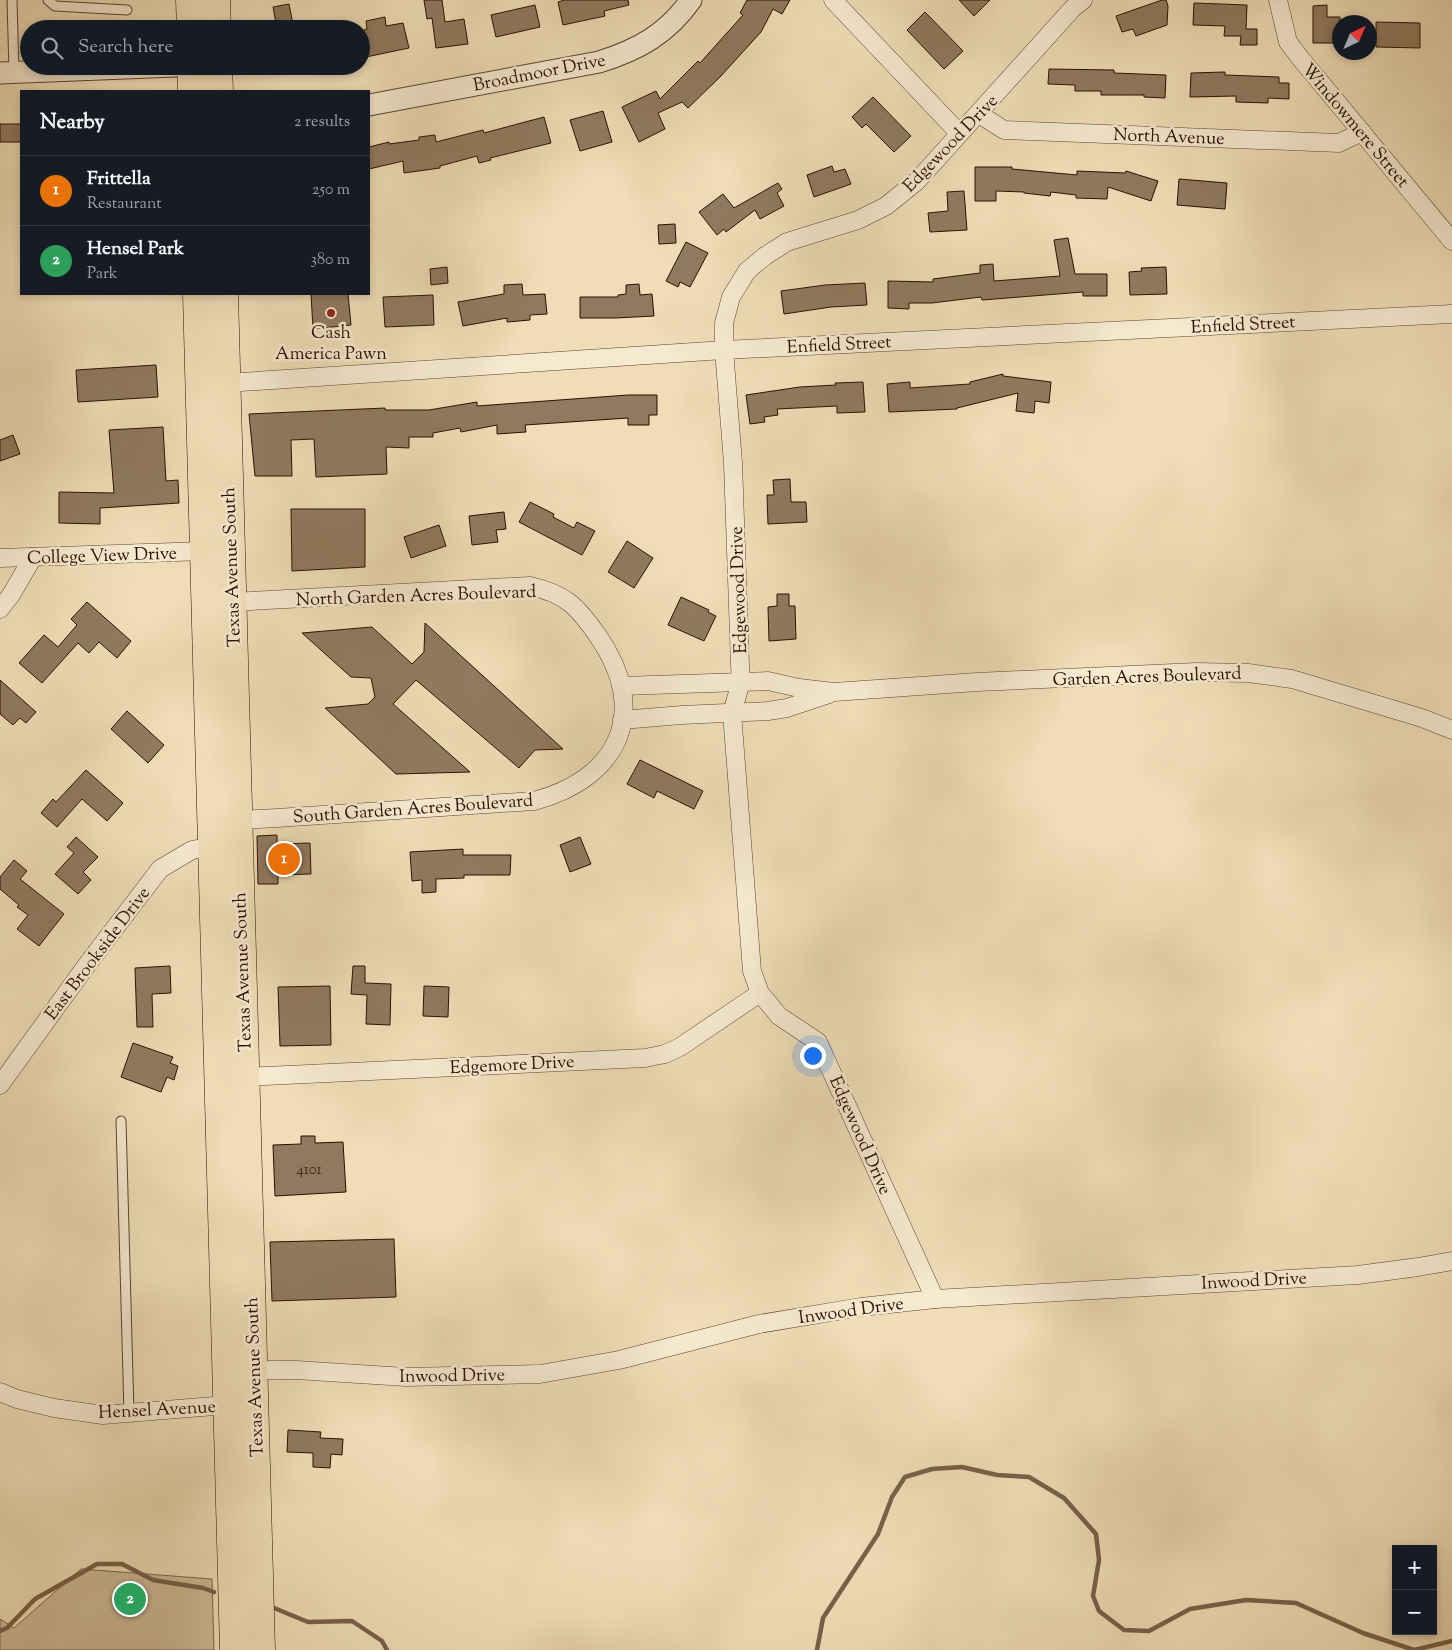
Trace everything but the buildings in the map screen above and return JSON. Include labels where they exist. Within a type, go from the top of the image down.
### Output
[{"type":"main road","points":[[190,0],[191,20]]},
{"type":"main road","points":[[216,0],[217,20]]},
{"type":"main road","points":[[191,75],[192,90]]},
{"type":"main road","points":[[218,75],[219,90]]},
{"type":"main road","name":"Texas Avenue South","points":[[197,295],[234,1650]]},
{"type":"main road","name":"Texas Avenue South","points":[[224,295],[262,1650]]},
{"type":"main road","points":[[207,657],[221,677],[224,809],[230,816],[238,820]]},
{"type":"main road","points":[[221,1182],[236,1217],[239,1346],[241,1360],[254,1370]]},
{"type":"main road","points":[[227,1405],[236,1410],[242,1424],[245,1552],[260,1586]]},
{"type":"street","name":"Broadmoor Drive","points":[[370,105],[599,62],[632,50],[659,34],[671,24],[691,0]]},
{"type":"street","points":[[833,0],[959,133]]},
{"type":"street","name":"Edgewood Drive","points":[[935,1299],[818,1042],[779,1016],[760,993],[752,970],[732,713],[741,682],[733,463],[724,350],[724,323],[731,297],[747,272],[765,256],[787,242],[858,220],[886,206],[917,181],[1073,8],[1083,0]]},
{"type":"street","name":"Windowmere Street","points":[[1278,0],[1288,42],[1452,242]]},
{"type":"street","points":[[7,73],[20,72]]},
{"type":"street","points":[[196,75],[204,90]]},
{"type":"street","name":"North Avenue","points":[[979,114],[1004,130],[1339,143],[1362,132]]},
{"type":"street","name":"Enfield Street","points":[[226,383],[724,350],[1452,314]]},
{"type":"street","name":"College View Drive","points":[[0,558],[204,551]]},
{"type":"street","points":[[0,609],[11,595],[33,557]]},
{"type":"street","name":"North Garden Acres Boulevard","points":[[232,602],[530,586],[548,590],[569,601],[582,613],[612,656],[623,694]]},
{"type":"street","points":[[612,656],[628,670],[658,685]]},
{"type":"street","name":"Garden Acres Boulevard","points":[[623,694],[658,685],[741,682],[768,682],[834,692],[977,682],[1196,672],[1248,673],[1292,679],[1422,718],[1452,730]]},
{"type":"street","name":"Garden Acres Boulevard","points":[[622,720],[768,711],[787,708],[834,692]]},
{"type":"street","name":"South Garden Acres Boulevard","points":[[238,820],[534,800],[552,796],[585,779],[600,766],[612,751],[622,720],[623,694]]},
{"type":"street","name":"East Brookside Drive","points":[[0,1085],[86,966],[160,869],[192,850],[213,846]]},
{"type":"street","name":"Edgemore Drive","points":[[245,1078],[645,1058],[665,1054],[680,1047],[760,993]]},
{"type":"street","name":"Inwood Drive","points":[[254,1370],[296,1370],[406,1377],[540,1374],[619,1360],[759,1324],[861,1307],[935,1299],[1358,1275],[1418,1267],[1452,1260]]},
{"type":"street","name":"Hensel Avenue","points":[[0,1392],[17,1399],[54,1408],[103,1415],[227,1405]]},
{"type":"lane","points":[[7,73],[12,0]]},
{"type":"lane","points":[[48,0],[55,6],[127,10]]},
{"type":"lane","points":[[121,1121],[129,1413]]},
{"type":"shaded area","points":[[81,1569],[212,1579],[214,1650],[0,1650],[0,1619],[14,1628]]},
{"type":"waterway","points":[[817,1650],[823,1618],[878,1534],[892,1497],[905,1477],[932,1469],[962,1467],[997,1475],[1029,1477],[1064,1498],[1096,1534],[1099,1560],[1093,1596],[1099,1611],[1124,1630],[1149,1631],[1190,1609],[1246,1600],[1296,1603],[1363,1633],[1414,1650],[1452,1641]]},
{"type":"waterway","points":[[0,1631],[7,1628],[35,1599],[97,1564],[122,1564],[153,1580],[203,1588],[214,1592]]},
{"type":"waterway","points":[[274,1608],[308,1622],[352,1621],[382,1641],[387,1650]]},
{"type":"place","name":"Cash America Pawn","points":[[331,313]]},
{"type":"place","name":"Frittella","points":[[284,859]]},
{"type":"place","name":"Hensel Park","points":[[130,1599]]}]
